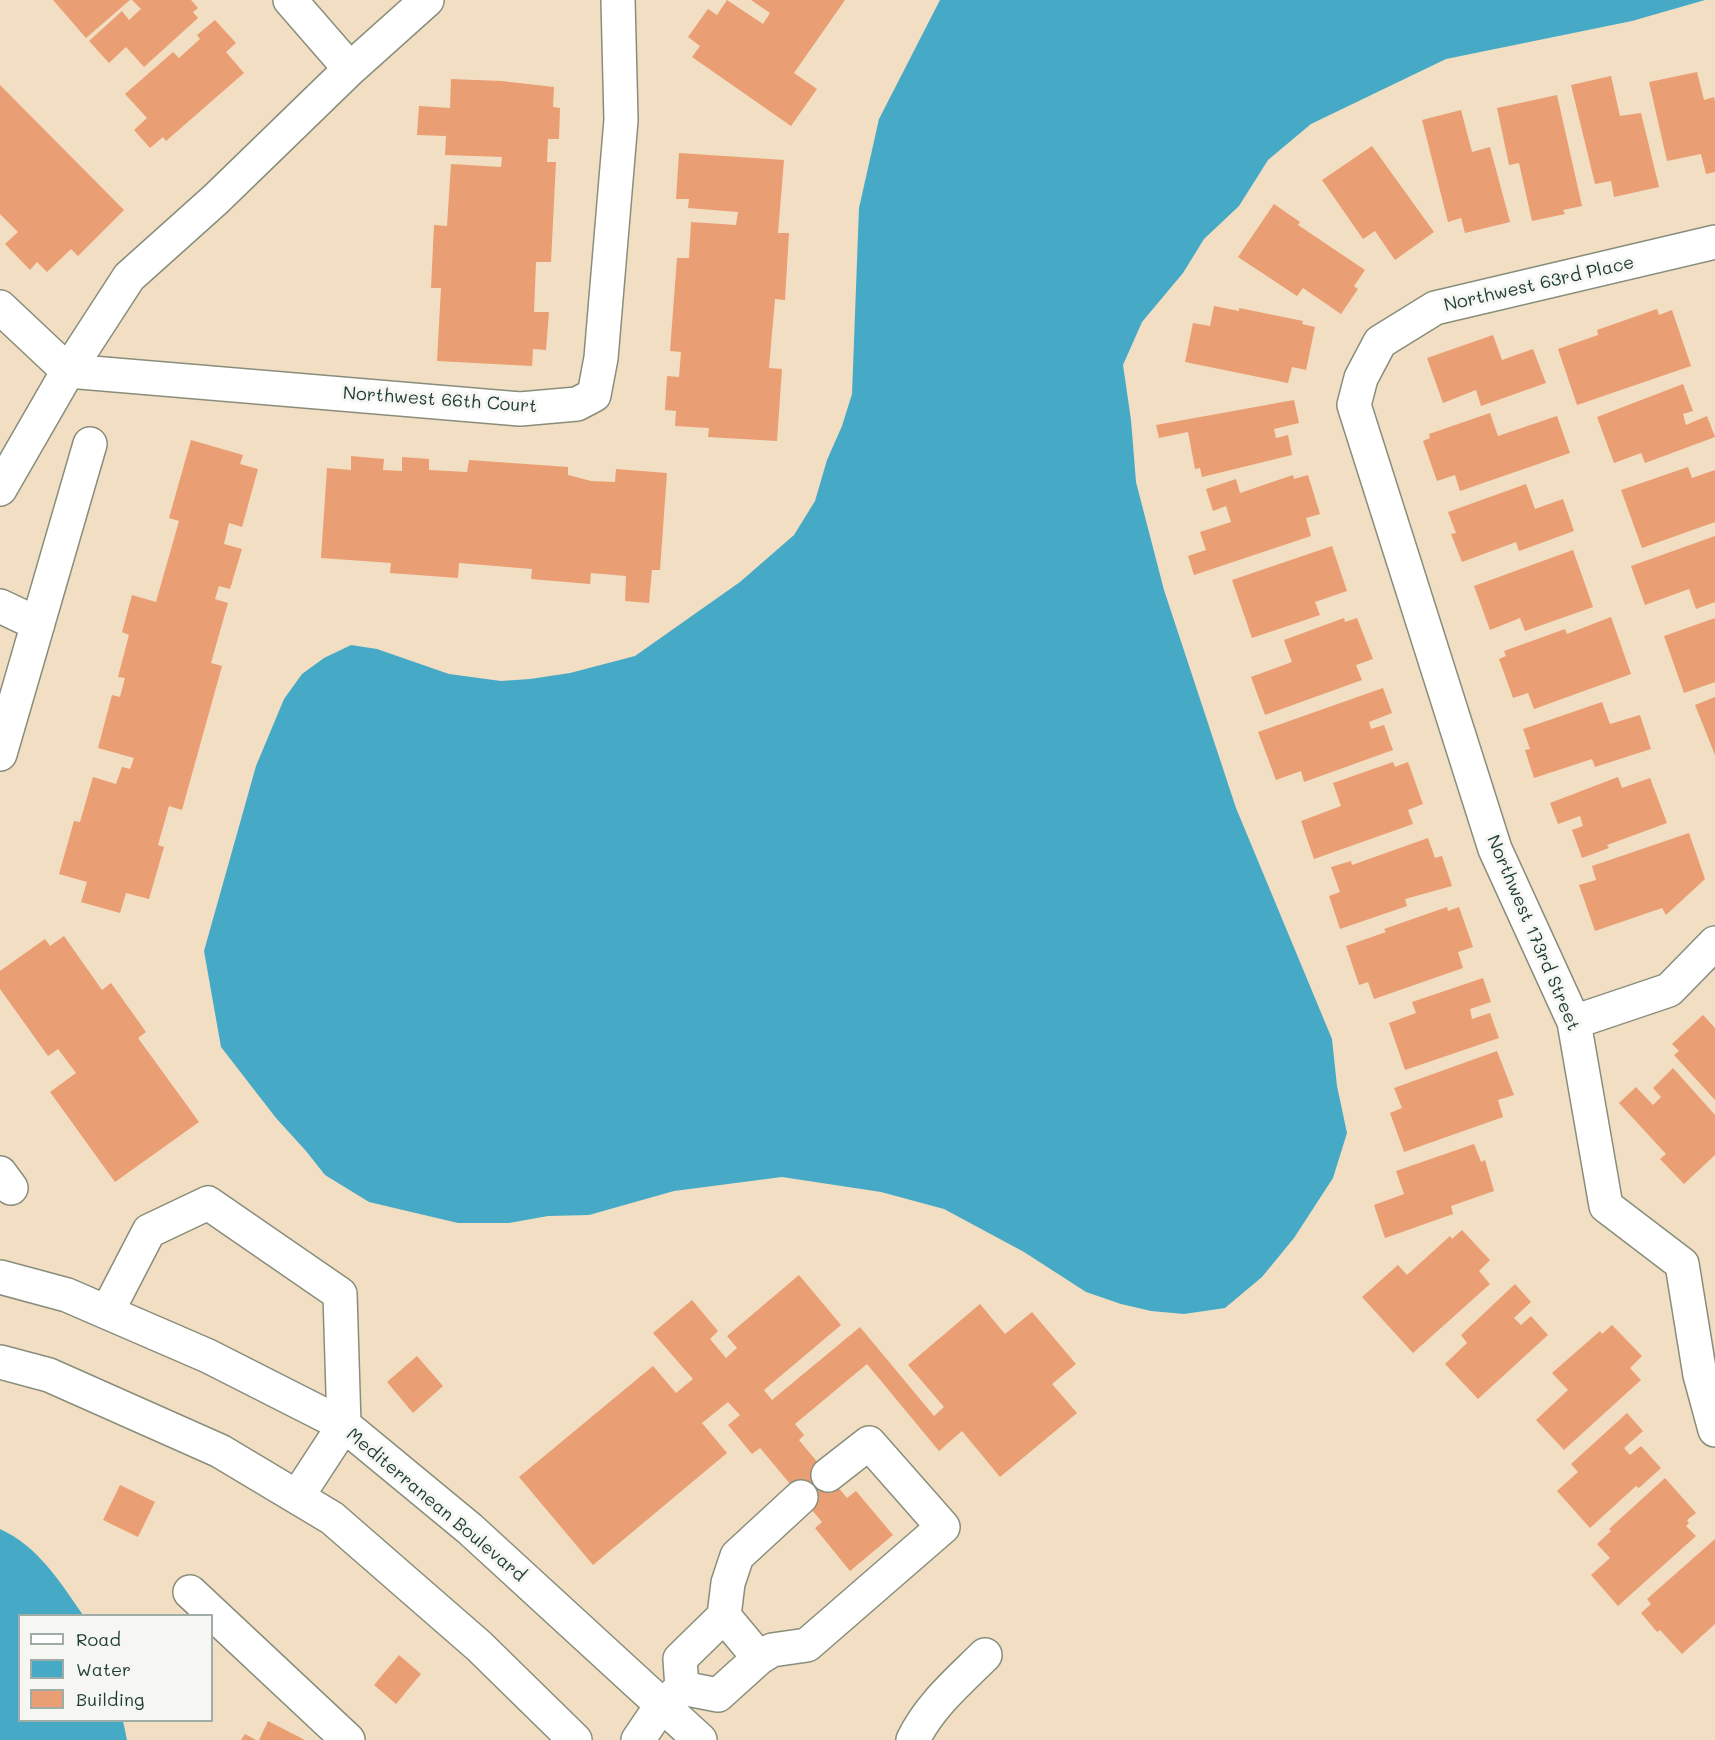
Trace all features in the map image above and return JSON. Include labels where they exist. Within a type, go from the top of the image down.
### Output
[{"type":"street","points":[[290,0],[350,69]]},
{"type":"street","points":[[0,489],[68,371],[129,278],[350,69],[427,0]]},
{"type":"street","name":"Northwest 66th Court","points":[[68,371],[520,409],[577,404],[594,395],[601,358],[621,120],[618,0]]},
{"type":"street","name":"Northwest 63rd Place","points":[[1360,378],[1380,342],[1435,308],[1714,246]]},
{"type":"street","points":[[0,307],[68,371]]},
{"type":"street","name":"Northwest 173rd Street","points":[[1360,378],[1354,405],[1495,849],[1575,1022],[1606,1206],[1682,1264],[1700,1375],[1715,1430]]},
{"type":"street","points":[[0,754],[90,444]]},
{"type":"street","points":[[0,606],[38,624]]},
{"type":"street","points":[[1575,1022],[1669,990],[1715,943]]},
{"type":"street","points":[[107,1312],[149,1231],[208,1203],[340,1294],[344,1425],[297,1497]]},
{"type":"street","name":"Mediterranean Boulevard","points":[[0,1277],[67,1295],[107,1312],[208,1356],[344,1425],[671,1697],[700,1740]]},
{"type":"street","points":[[0,1362],[49,1375],[220,1451],[332,1518],[471,1638],[575,1740]]},
{"type":"street","points":[[671,1697],[718,1695],[759,1658],[772,1650],[807,1645],[943,1527],[869,1443],[828,1475]]},
{"type":"street","points":[[638,1740],[671,1697],[680,1659],[724,1616],[728,1583],[737,1557],[801,1497]]},
{"type":"street","points":[[190,1592],[348,1740]]},
{"type":"street","points":[[724,1616],[759,1658]]},
{"type":"street","points":[[914,1740],[922,1721],[985,1655]]},
{"type":"water","points":[[940,0],[1705,0],[1632,21],[1446,59],[1311,124],[1268,160],[1239,206],[1204,239],[1183,273],[1142,322],[1123,365],[1131,420],[1136,482],[1164,590],[1236,808],[1332,1039],[1337,1086],[1347,1133],[1333,1178],[1294,1238],[1262,1277],[1225,1308],[1184,1314],[1151,1311],[1121,1304],[1086,1292],[1024,1252],[944,1209],[881,1192],[782,1177],[674,1191],[589,1215],[548,1216],[509,1223],[458,1223],[369,1202],[325,1175],[276,1118],[221,1047],[204,951],[256,766],[284,699],[302,674],[324,658],[351,645],[377,649],[449,674],[501,681],[570,673],[635,656],[740,582],[794,535],[815,501],[827,460],[842,426],[852,394],[859,208],[879,119]]},
{"type":"water","points":[[0,1529],[14,1536],[37,1555],[57,1578],[82,1614],[18,1614],[18,1722],[123,1722],[127,1740],[0,1740]]},
{"type":"building","points":[[53,0],[130,0],[86,38]]},
{"type":"building","points":[[132,0],[191,0],[198,8],[193,12],[198,18],[144,67],[126,47],[109,63],[89,41],[122,11],[129,20],[141,9]]},
{"type":"building","points":[[727,0],[763,24],[770,13],[751,0],[845,0],[794,73],[817,89],[791,126],[692,57],[700,46],[688,37],[708,9],[717,15]]},
{"type":"building","points":[[215,20],[236,43],[226,52],[244,73],[166,141],[163,137],[150,148],[134,130],[147,118],[125,94],[173,52],[179,58],[200,39],[197,35]]},
{"type":"building","points":[[1697,72],[1704,100],[1714,97],[1715,102],[1715,172],[1706,174],[1701,154],[1667,161],[1649,82]]},
{"type":"building","points":[[1611,76],[1620,116],[1641,113],[1659,187],[1614,197],[1611,181],[1595,184],[1571,85]]},
{"type":"building","points":[[451,79],[501,81],[554,87],[553,107],[560,108],[559,139],[548,139],[547,162],[556,162],[551,262],[536,262],[534,312],[549,312],[546,350],[533,349],[532,366],[437,361],[441,288],[431,288],[434,225],[447,226],[451,164],[501,167],[502,157],[445,155],[446,136],[417,135],[419,106],[450,108]]},
{"type":"building","points":[[0,85],[124,210],[78,256],[71,249],[47,272],[37,262],[30,270],[5,244],[18,232],[0,214]]},
{"type":"building","points":[[1557,95],[1582,206],[1563,210],[1565,214],[1532,221],[1519,163],[1509,165],[1497,108]]},
{"type":"building","points":[[1461,110],[1472,152],[1490,147],[1510,222],[1465,233],[1461,218],[1448,222],[1422,120]]},
{"type":"building","points":[[1372,146],[1434,232],[1395,260],[1375,231],[1363,239],[1322,180]]},
{"type":"building","points":[[679,153],[784,160],[778,233],[789,233],[785,300],[775,299],[769,368],[782,369],[777,441],[708,437],[709,428],[675,426],[676,411],[665,410],[667,376],[679,377],[681,352],[670,351],[677,258],[689,258],[691,222],[736,225],[738,212],[688,208],[689,199],[676,199]]},
{"type":"building","points":[[1274,204],[1300,222],[1298,225],[1365,270],[1354,286],[1358,289],[1341,314],[1303,288],[1297,296],[1238,257]]},
{"type":"building","points":[[1214,306],[1239,311],[1239,308],[1303,321],[1302,324],[1315,327],[1306,370],[1292,367],[1288,383],[1185,362],[1193,323],[1210,326]]},
{"type":"building","points":[[1657,309],[1659,315],[1672,310],[1691,366],[1577,405],[1558,349],[1598,335],[1597,330]]},
{"type":"building","points":[[1493,335],[1502,360],[1533,349],[1546,383],[1481,406],[1476,390],[1443,403],[1427,358]]},
{"type":"building","points":[[1683,384],[1693,411],[1683,414],[1686,425],[1707,416],[1715,437],[1645,463],[1641,453],[1614,463],[1597,417]]},
{"type":"building","points":[[1294,400],[1299,423],[1274,429],[1276,438],[1288,435],[1292,455],[1202,477],[1200,468],[1195,469],[1188,432],[1159,438],[1156,425]]},
{"type":"building","points":[[1490,413],[1498,436],[1557,416],[1570,453],[1460,491],[1455,475],[1437,481],[1423,441],[1430,438],[1429,434]]},
{"type":"building","points":[[191,440],[243,455],[240,464],[258,469],[242,527],[229,523],[224,544],[242,549],[230,589],[219,586],[215,599],[228,603],[211,663],[222,666],[182,810],[169,806],[158,845],[164,847],[149,899],[126,893],[120,913],[81,902],[87,882],[59,874],[74,821],[80,822],[93,777],[116,784],[122,767],[130,769],[134,758],[98,748],[112,695],[120,697],[125,678],[118,677],[129,635],[122,632],[132,595],[156,602],[179,521],[169,518]]},
{"type":"building","points":[[351,456],[384,459],[383,470],[402,471],[402,457],[429,459],[429,470],[467,472],[469,460],[568,467],[568,475],[591,481],[615,482],[616,469],[667,473],[660,570],[652,570],[649,603],[625,601],[626,576],[591,573],[590,584],[531,579],[532,569],[459,563],[458,578],[390,573],[391,563],[321,558],[327,468],[351,470]]},
{"type":"building","points":[[1688,467],[1692,478],[1715,470],[1715,522],[1642,548],[1621,490]]},
{"type":"building","points":[[1293,475],[1294,479],[1308,475],[1320,514],[1306,518],[1311,536],[1194,575],[1188,556],[1206,550],[1200,532],[1231,522],[1226,506],[1213,511],[1206,489],[1236,479],[1240,493]]},
{"type":"building","points":[[1526,484],[1535,509],[1563,499],[1574,531],[1519,551],[1516,542],[1462,562],[1451,534],[1456,533],[1448,512]]},
{"type":"building","points":[[1715,536],[1715,602],[1696,609],[1689,589],[1645,605],[1631,566]]},
{"type":"building","points":[[1332,546],[1347,591],[1315,602],[1320,615],[1252,638],[1232,580]]},
{"type":"building","points":[[1573,550],[1593,607],[1525,631],[1520,618],[1490,630],[1474,586]]},
{"type":"building","points":[[1611,617],[1631,674],[1534,709],[1528,693],[1513,698],[1499,659],[1506,656],[1504,651],[1565,629],[1567,634]]},
{"type":"building","points":[[1344,618],[1345,622],[1357,618],[1373,659],[1356,665],[1362,680],[1265,715],[1251,677],[1292,662],[1284,640]]},
{"type":"building","points":[[1715,618],[1715,682],[1684,693],[1664,636]]},
{"type":"building","points":[[1383,688],[1392,713],[1369,722],[1371,729],[1384,725],[1393,750],[1304,782],[1301,771],[1276,780],[1258,732]]},
{"type":"building","points":[[1715,697],[1715,755],[1695,705]]},
{"type":"building","points":[[1602,702],[1610,724],[1640,715],[1651,749],[1595,767],[1592,759],[1534,778],[1525,750],[1530,749],[1523,729]]},
{"type":"building","points":[[1393,762],[1395,767],[1408,762],[1423,804],[1408,810],[1413,824],[1314,859],[1301,821],[1341,806],[1333,783]]},
{"type":"building","points":[[1618,777],[1622,788],[1650,778],[1667,823],[1607,845],[1609,848],[1582,858],[1572,830],[1583,826],[1580,816],[1558,824],[1550,803]]},
{"type":"building","points":[[1689,833],[1705,879],[1666,915],[1662,908],[1595,931],[1579,885],[1596,880],[1592,866]]},
{"type":"building","points":[[1428,838],[1435,858],[1442,856],[1452,886],[1405,899],[1407,906],[1340,929],[1329,896],[1340,892],[1331,867],[1351,861],[1352,865]]},
{"type":"building","points":[[1447,907],[1448,911],[1459,907],[1473,947],[1458,952],[1463,968],[1374,999],[1368,982],[1359,985],[1346,946],[1386,932],[1384,929]]},
{"type":"building","points":[[64,936],[102,990],[111,983],[146,1032],[138,1038],[199,1122],[115,1182],[50,1092],[76,1073],[58,1049],[48,1056],[0,989],[0,971],[45,939],[50,946]]},
{"type":"building","points":[[1483,978],[1491,1002],[1470,1009],[1472,1019],[1490,1013],[1499,1038],[1405,1070],[1389,1023],[1416,1013],[1412,1002]]},
{"type":"building","points":[[1703,1015],[1715,1028],[1715,1100],[1674,1055],[1679,1051],[1672,1044]]},
{"type":"building","points":[[1497,1051],[1514,1095],[1498,1100],[1503,1117],[1404,1152],[1390,1113],[1402,1108],[1394,1088]]},
{"type":"building","points":[[1673,1068],[1715,1115],[1715,1155],[1684,1184],[1660,1159],[1666,1154],[1619,1103],[1636,1087],[1653,1105],[1661,1097],[1653,1088]]},
{"type":"building","points":[[1474,1144],[1481,1162],[1485,1160],[1494,1191],[1451,1206],[1453,1214],[1385,1238],[1374,1205],[1404,1194],[1396,1171]]},
{"type":"building","points":[[1462,1230],[1490,1260],[1479,1271],[1490,1284],[1413,1353],[1362,1297],[1398,1265],[1407,1275],[1450,1236],[1452,1239]]},
{"type":"building","points":[[799,1275],[841,1325],[764,1390],[772,1400],[860,1327],[934,1416],[944,1407],[908,1365],[980,1304],[1005,1334],[1032,1312],[1076,1364],[1052,1384],[1077,1413],[1000,1477],[962,1431],[939,1451],[867,1364],[795,1424],[804,1435],[799,1440],[847,1498],[856,1491],[893,1535],[850,1571],[815,1528],[822,1522],[760,1448],[752,1454],[728,1425],[740,1415],[728,1402],[702,1423],[727,1453],[593,1565],[519,1477],[653,1366],[676,1393],[693,1379],[653,1333],[692,1300],[718,1331],[710,1339],[726,1358],[737,1348],[727,1336]]},
{"type":"building","points":[[1515,1284],[1531,1302],[1514,1318],[1521,1325],[1531,1316],[1548,1335],[1478,1399],[1445,1364],[1467,1343],[1461,1335]]},
{"type":"building","points":[[1612,1325],[1642,1356],[1630,1368],[1641,1380],[1564,1450],[1536,1420],[1568,1390],[1552,1373],[1600,1331],[1602,1334]]},
{"type":"building","points":[[417,1356],[443,1386],[413,1413],[387,1382]]},
{"type":"building","points":[[1627,1413],[1643,1431],[1624,1448],[1630,1455],[1641,1446],[1661,1468],[1639,1488],[1636,1486],[1590,1528],[1557,1491],[1578,1472],[1571,1464]]},
{"type":"building","points":[[1665,1478],[1696,1513],[1687,1520],[1689,1523],[1686,1526],[1696,1536],[1618,1606],[1591,1575],[1610,1558],[1597,1544],[1611,1531],[1609,1529]]},
{"type":"building","points":[[120,1485],[155,1502],[138,1537],[103,1520]]},
{"type":"building","points":[[1715,1539],[1715,1624],[1682,1654],[1660,1630],[1657,1632],[1641,1613],[1651,1604],[1647,1599]]},
{"type":"building","points":[[399,1655],[421,1674],[396,1704],[374,1685]]},
{"type":"building","points":[[268,1721],[305,1740],[259,1740]]},
{"type":"building","points":[[245,1734],[256,1740],[241,1740]]}]
